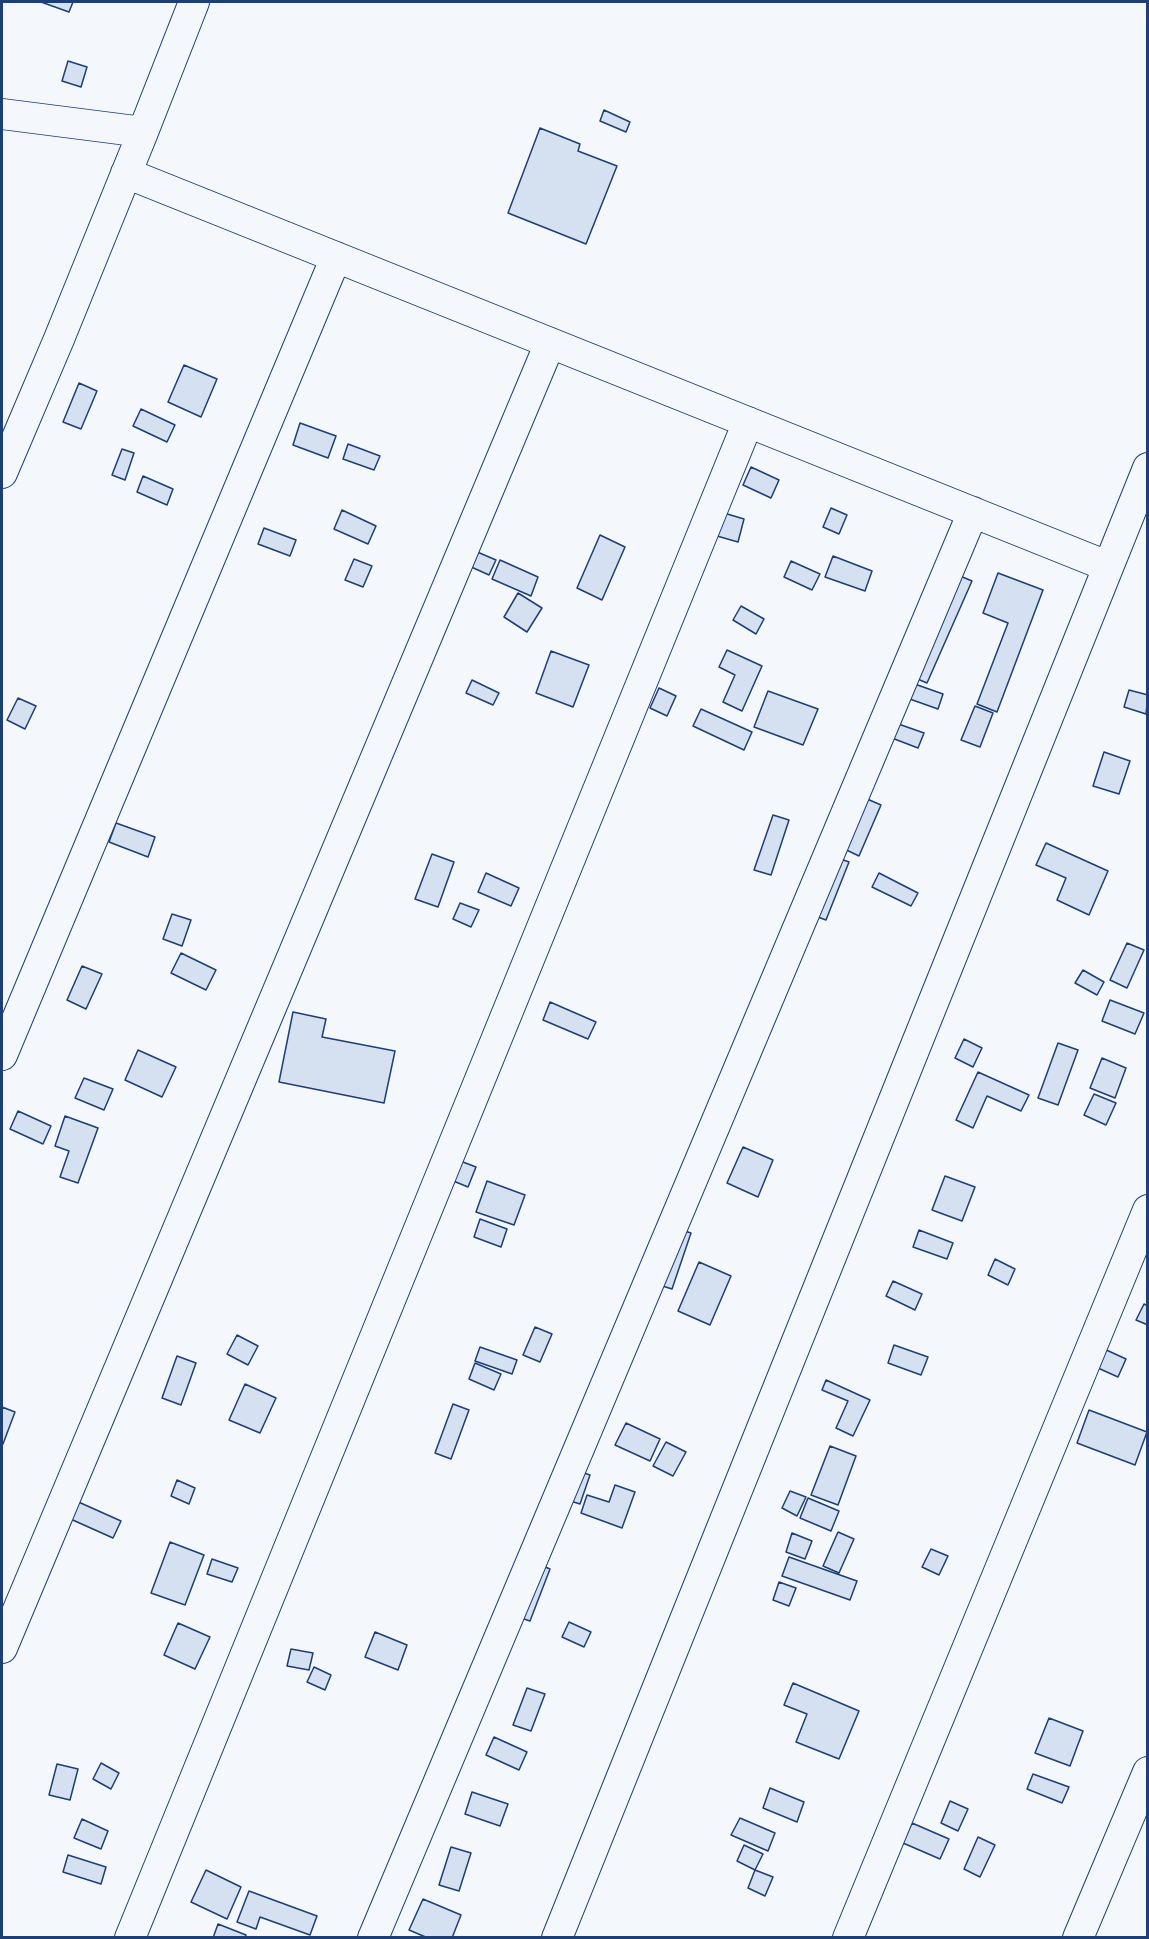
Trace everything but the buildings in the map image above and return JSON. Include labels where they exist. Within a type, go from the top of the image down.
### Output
[{"type":"street","points":[[2,473],[59,339],[194,2]]},
{"type":"street","points":[[2,114],[143,132]]},
{"type":"street","points":[[126,173],[1107,566]]},
{"type":"street","points":[[2,1055],[336,257]]},
{"type":"street","points":[[2,1648],[550,343]]},
{"type":"street","points":[[130,1938],[748,422]]},
{"type":"street","points":[[556,1938],[1148,468]]},
{"type":"street","points":[[373,1938],[973,512]]},
{"type":"street","points":[[848,1938],[1148,1210]]},
{"type":"street","points":[[1078,1938],[1148,1772]]}]
